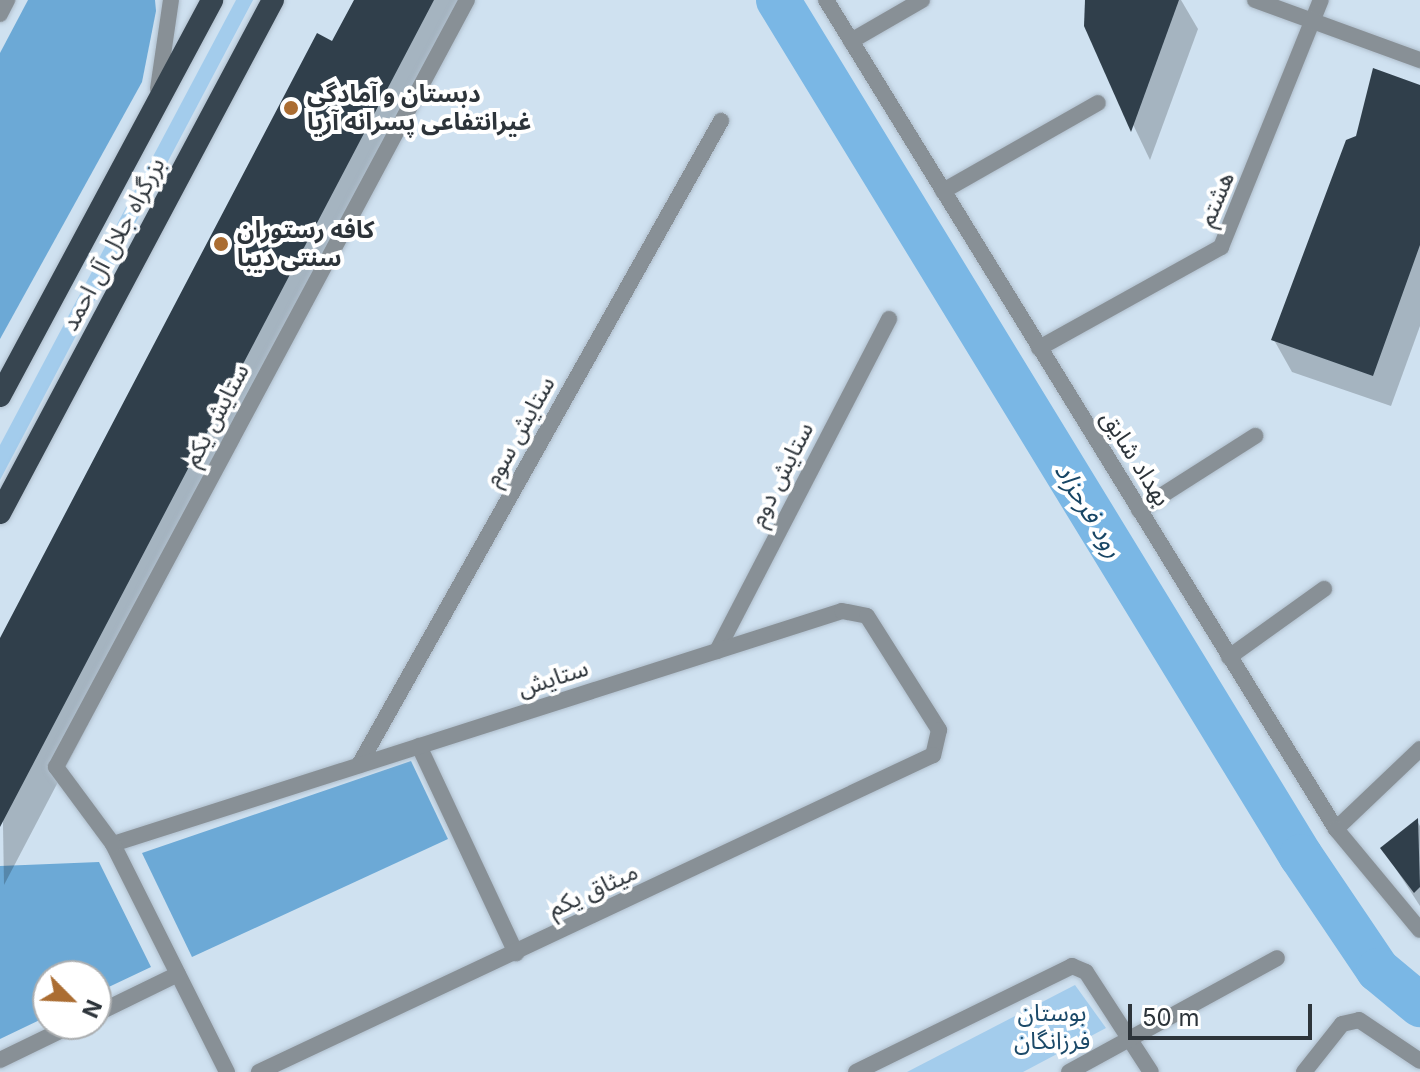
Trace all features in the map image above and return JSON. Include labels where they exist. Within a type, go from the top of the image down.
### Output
[{"type":"highway","name":"بزرگراه جلال آل احمد","points":[[0,396],[212,0]]},
{"type":"highway","name":"بزرگراه جلال آل احمد","points":[[0,513],[273,0]]},
{"type":"street","points":[[0,14],[7,0]]},
{"type":"street","points":[[156,102],[171,0]]},
{"type":"street","name":"ستایش یکم","points":[[227,1072],[113,844],[58,777],[60,756],[467,0]]},
{"type":"street","name":"بهداد شایق","points":[[826,0],[1336,829],[1420,930]]},
{"type":"street","points":[[851,41],[922,0]]},
{"type":"street","points":[[1255,0],[1420,60]]},
{"type":"street","name":"هشتم","points":[[1039,348],[1221,247],[1321,0]]},
{"type":"street","points":[[943,191],[1098,103]]},
{"type":"street","name":"ستایش سوم","points":[[359,765],[721,121]]},
{"type":"street","name":"ستایش دوم","points":[[717,651],[889,319]]},
{"type":"street","points":[[1139,510],[1255,436]]},
{"type":"street","points":[[1229,657],[1324,589]]},
{"type":"street","name":"ستایش","points":[[113,844],[717,651],[855,610],[867,616],[941,743]]},
{"type":"street","name":"میثاق یکم","points":[[259,1072],[933,755],[941,743]]},
{"type":"street","points":[[419,746],[516,953]]},
{"type":"street","points":[[1336,829],[1420,749]]},
{"type":"street","points":[[1069,1072],[1277,958]]},
{"type":"street","points":[[856,1072],[1072,966],[1086,972],[1127,1040],[1151,1072]]},
{"type":"street","points":[[112,1006],[178,974]]},
{"type":"street","points":[[1304,1072],[1342,1024],[1359,1020],[1420,1061]]},
{"type":"street","points":[[0,1060],[41,1040]]},
{"type":"green space","points":[[236,0],[253,0],[0,480],[0,445]]},
{"type":"green space","name":"بوستان فرزانگان","points":[[1075,985],[1106,1028],[1023,1072],[907,1072]]},
{"type":"shaded area","points":[[28,0],[155,0],[156,11],[142,82],[0,339],[0,53]]},
{"type":"shaded area","points":[[411,761],[448,839],[192,957],[142,853]]},
{"type":"shaded area","points":[[99,862],[151,967],[112,985],[112,960],[32,960],[32,1024],[0,1039],[0,866]]},
{"type":"building","points":[[354,0],[434,0],[0,827],[0,638],[317,33],[332,41]]},
{"type":"building","points":[[1085,0],[1179,0],[1131,132],[1084,26]]},
{"type":"building","points":[[1373,68],[1420,85],[1420,245],[1373,376],[1271,340],[1346,140],[1356,136]]},
{"type":"building","points":[[1418,818],[1420,887],[1414,893],[1380,848]]},
{"type":"waterway","name":"رود فرحزاد","points":[[778,0],[1301,856],[1378,970],[1420,1005]]},
{"type":"place","name":"دبستان و آمادگی غیرانتفاعی پسرانه آریا","points":[[291,108]]},
{"type":"place","name":"کافه رستوران سنتی دیبا","points":[[221,244]]}]
